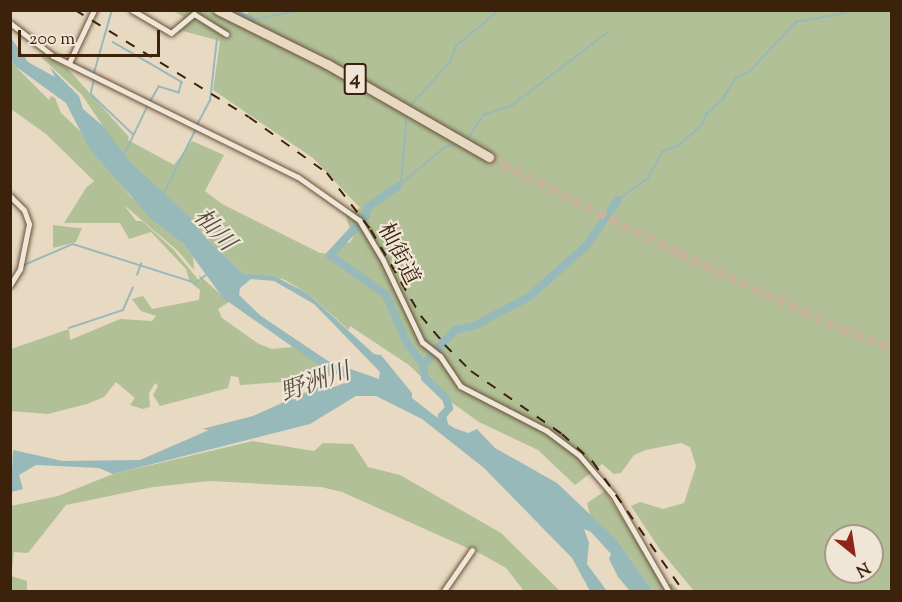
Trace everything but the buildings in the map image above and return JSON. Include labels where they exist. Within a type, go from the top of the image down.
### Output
[{"type":"main road","name":"4","points":[[218,10],[368,86],[489,157]]},
{"type":"street","points":[[69,63],[94,10]]},
{"type":"street","points":[[132,10],[171,33],[194,14],[226,34]]},
{"type":"street","name":"杣街道","points":[[10,23],[53,56],[298,177],[359,219],[383,260],[422,342],[440,356],[460,386],[548,431],[579,455],[613,495],[669,591]]},
{"type":"street","points":[[10,196],[24,210],[29,224],[20,269],[10,285]]},
{"type":"street","points":[[443,591],[471,550]]},
{"type":"green space","points":[[248,10],[891,11],[891,591],[694,591],[661,551],[631,506],[640,502],[663,509],[684,503],[696,466],[690,447],[681,443],[646,450],[634,455],[621,473],[614,474],[602,464],[575,485],[538,450],[479,422],[437,392],[409,365],[350,326],[349,330],[307,293],[283,279],[243,274],[204,236],[190,217],[155,190],[119,150],[82,95],[42,58],[44,55],[68,69],[129,137],[128,140],[174,165],[192,141],[224,155],[205,191],[222,204],[320,253],[334,254],[343,240],[349,243],[353,238],[345,214],[360,208],[313,158],[213,90],[220,41],[183,31],[174,34],[184,17],[173,11],[209,11],[246,27]]},
{"type":"green space","points":[[10,61],[49,100],[51,96],[55,98],[61,113],[79,130],[130,196],[183,243],[193,257],[194,270],[178,251],[124,205],[136,221],[142,221],[173,249],[201,283],[199,275],[229,302],[218,309],[222,318],[259,344],[272,349],[292,347],[339,373],[315,380],[240,385],[238,377],[231,376],[228,388],[160,406],[153,395],[158,386],[155,383],[149,393],[150,407],[143,409],[130,405],[135,398],[116,382],[104,397],[87,404],[48,414],[11,411],[11,349],[69,329],[70,340],[120,319],[152,321],[156,316],[141,311],[132,299],[143,296],[152,309],[199,300],[200,290],[190,282],[186,269],[151,232],[129,239],[120,223],[64,223],[86,188],[94,181],[46,134],[11,109]]},
{"type":"green space","points":[[53,225],[82,228],[76,242],[53,248]]},
{"type":"green space","points":[[253,441],[314,451],[323,443],[353,444],[368,467],[400,475],[501,533],[560,591],[524,591],[506,568],[483,555],[342,492],[321,487],[210,481],[153,487],[66,505],[28,553],[14,552],[11,576],[11,506],[58,496],[113,474]]},
{"type":"green space","points":[[605,491],[664,585],[672,584],[679,591],[653,591],[616,539],[590,515],[587,503]]},
{"type":"green space","points":[[11,576],[27,581],[27,591],[11,592]]},
{"type":"water","points":[[11,38],[28,62],[55,77],[50,67],[79,96],[83,109],[103,126],[131,163],[190,217],[204,236],[243,274],[274,276],[307,293],[374,354],[381,355],[412,393],[412,398],[435,416],[454,428],[468,433],[477,429],[495,448],[557,483],[616,539],[653,591],[630,591],[618,577],[609,559],[611,554],[591,532],[584,529],[589,543],[587,564],[607,591],[590,591],[572,558],[484,468],[422,419],[376,396],[356,396],[310,424],[113,474],[99,468],[36,465],[19,475],[23,489],[11,492],[13,450],[63,461],[140,460],[209,430],[202,429],[253,416],[322,385],[334,387],[350,381],[314,362],[223,298],[183,243],[151,219],[89,148],[66,103],[11,61]],"holes":[[[251,279],[274,281],[314,304],[380,372],[379,379],[328,361],[261,316],[239,295],[240,288]]]},
{"type":"waterway","points":[[94,73],[112,10]]},
{"type":"waterway","points":[[250,20],[303,10]]},
{"type":"waterway","points":[[410,106],[450,62],[456,46],[499,10]]},
{"type":"waterway","points":[[229,11],[250,20]]},
{"type":"waterway","points":[[618,200],[648,178],[662,152],[679,145],[702,125],[706,114],[723,99],[735,78],[749,72],[796,22],[845,13]]},
{"type":"waterway","points":[[467,140],[483,115],[511,106],[608,32]]},
{"type":"waterway","points":[[197,125],[210,101],[217,39]]},
{"type":"waterway","points":[[113,42],[182,82],[179,93],[159,87],[151,101]]},
{"type":"waterway","points":[[95,78],[91,94],[133,134]]},
{"type":"waterway","points":[[123,157],[148,105]]},
{"type":"waterway","points":[[401,182],[407,113]]},
{"type":"waterway","points":[[163,195],[196,129]]},
{"type":"waterway","points":[[398,186],[445,147],[457,143]]},
{"type":"waterway","points":[[398,186],[368,207],[366,216],[330,255],[386,295],[408,345],[423,365],[425,378],[446,398],[449,408],[442,416],[445,428]]},
{"type":"waterway","points":[[423,365],[455,330],[476,325],[530,296],[586,246],[618,200]]},
{"type":"waterway","points":[[24,265],[73,244],[196,283],[206,275]]},
{"type":"waterway","points":[[137,275],[141,264]]},
{"type":"waterway","points":[[10,289],[22,270]]},
{"type":"waterway","points":[[69,328],[123,310],[133,288]]},
{"type":"tunnel","points":[[489,157],[679,253],[842,329],[892,348]]},
{"type":"railway","points":[[75,10],[249,117],[327,173],[371,230],[421,316],[445,345],[471,371],[562,434],[593,462],[684,592]]},
{"type":"water label","name":"杣川","points":[[213,231]]},
{"type":"water label","name":"野洲川","points":[[316,384]]}]
